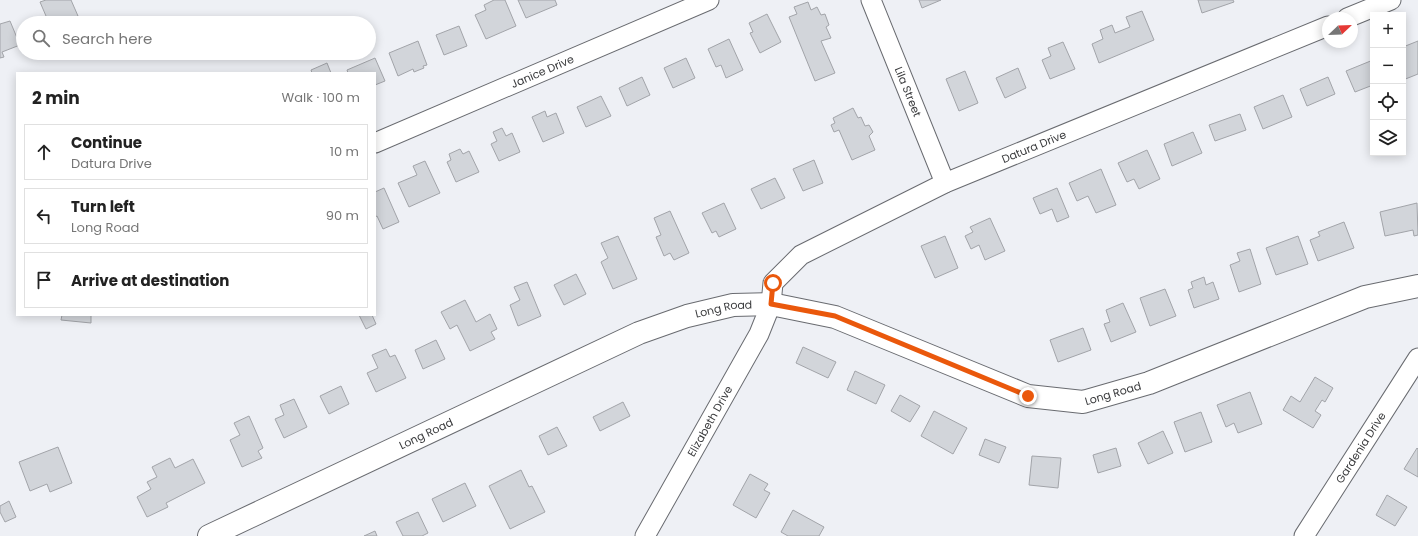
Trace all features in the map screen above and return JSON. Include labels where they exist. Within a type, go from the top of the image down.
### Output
[{"type":"street","name":"Janice Drive","points":[[376,143],[709,0]]},
{"type":"street","name":"Lila Street","points":[[871,0],[945,183]]},
{"type":"street","points":[[1358,14],[1391,0]]},
{"type":"street","name":"Datura Drive","points":[[771,304],[773,283],[801,256],[945,183],[1322,28]]},
{"type":"street","name":"Long Road","points":[[209,536],[639,333],[687,316],[733,305],[771,304],[835,316],[1028,396],[1083,402],[1149,383],[1365,297],[1418,286]]},
{"type":"street","name":"Elizabeth Drive","points":[[649,535],[759,334],[771,304]]},
{"type":"street","name":"Gardenia Drive","points":[[1304,536],[1418,358]]},
{"type":"building","points":[[46,0],[71,0],[78,16],[46,16],[40,2]]},
{"type":"building","points":[[494,0],[505,0],[516,26],[486,39],[475,15],[486,10],[484,5]]},
{"type":"building","points":[[518,0],[555,0],[557,5],[526,18]]},
{"type":"building","points":[[919,0],[941,0],[922,8]]},
{"type":"building","points":[[1198,0],[1233,0],[1234,2],[1202,13]]},
{"type":"building","points":[[808,2],[811,10],[817,7],[821,15],[825,14],[829,25],[826,27],[831,38],[821,41],[835,73],[815,81],[789,17],[797,14],[794,7]]},
{"type":"building","points":[[1142,11],[1154,40],[1099,63],[1092,44],[1103,39],[1100,30],[1112,25],[1115,33],[1130,27],[1126,17]]},
{"type":"building","points":[[767,14],[781,42],[760,53],[750,33],[753,32],[749,23]]},
{"type":"building","points":[[10,21],[16,35],[16,47],[2,52],[4,57],[0,58],[0,24]]},
{"type":"building","points":[[459,26],[467,46],[444,55],[436,35]]},
{"type":"building","points":[[729,39],[743,70],[726,78],[721,65],[716,67],[708,49]]},
{"type":"building","points":[[418,41],[427,65],[423,66],[424,68],[414,72],[413,69],[398,76],[389,53]]},
{"type":"building","points":[[1418,41],[1418,74],[1406,79],[1406,48],[1406,46]]},
{"type":"building","points":[[1063,42],[1075,69],[1050,79],[1042,60],[1051,56],[1048,48]]},
{"type":"building","points":[[686,58],[695,78],[673,88],[664,68]]},
{"type":"building","points":[[370,60],[376,60],[385,81],[376,85],[376,72],[348,72],[347,70]]},
{"type":"building","points":[[1370,61],[1370,86],[1355,92],[1346,71]]},
{"type":"building","points":[[327,63],[331,72],[312,72],[311,70]]},
{"type":"building","points":[[1018,68],[1026,88],[1005,98],[996,78]]},
{"type":"building","points":[[965,71],[978,103],[959,111],[946,79]]},
{"type":"building","points":[[642,77],[650,95],[627,106],[619,88]]},
{"type":"building","points":[[1328,77],[1335,94],[1307,106],[1300,89]]},
{"type":"building","points":[[1283,95],[1292,117],[1263,129],[1254,107]]},
{"type":"building","points":[[601,96],[611,116],[586,127],[577,107]]},
{"type":"building","points":[[853,108],[858,118],[861,117],[865,126],[869,125],[873,132],[869,136],[875,150],[852,160],[839,130],[834,132],[831,125],[835,123],[833,118]]},
{"type":"building","points":[[545,111],[547,117],[556,113],[564,133],[543,142],[532,117]]},
{"type":"building","points":[[1240,114],[1246,130],[1215,141],[1209,125]]},
{"type":"building","points":[[502,128],[506,136],[512,133],[520,152],[499,161],[491,144],[497,141],[493,132]]},
{"type":"building","points":[[1193,132],[1202,153],[1172,166],[1164,144]]},
{"type":"building","points":[[460,149],[463,154],[469,151],[479,172],[456,182],[447,162],[451,160],[449,154]]},
{"type":"building","points":[[1147,150],[1160,179],[1139,189],[1134,179],[1127,182],[1118,163]]},
{"type":"building","points":[[814,160],[823,183],[803,191],[793,169]]},
{"type":"building","points":[[425,161],[440,193],[409,207],[398,183],[417,175],[413,166]]},
{"type":"building","points":[[1101,169],[1116,205],[1096,213],[1088,196],[1077,201],[1069,183]]},
{"type":"building","points":[[775,178],[785,198],[761,209],[751,189]]},
{"type":"building","points":[[384,188],[399,222],[383,229],[376,216],[376,192]]},
{"type":"building","points":[[1057,188],[1069,217],[1057,222],[1052,209],[1040,214],[1033,198]]},
{"type":"building","points":[[724,203],[736,229],[719,237],[716,231],[712,233],[702,213]]},
{"type":"building","points":[[1417,203],[1418,235],[1414,236],[1413,230],[1385,236],[1380,212]]},
{"type":"building","points":[[670,211],[689,253],[674,260],[670,253],[664,256],[656,237],[661,235],[654,218]]},
{"type":"building","points":[[990,218],[1005,251],[985,260],[979,245],[971,249],[965,236],[973,232],[970,227]]},
{"type":"building","points":[[1344,222],[1354,248],[1318,261],[1310,240],[1320,236],[1318,232]]},
{"type":"building","points":[[618,236],[637,279],[613,289],[601,262],[608,258],[601,243]]},
{"type":"building","points":[[945,236],[958,268],[935,278],[921,246]]},
{"type":"building","points":[[1298,236],[1308,264],[1276,275],[1266,248]]},
{"type":"building","points":[[1250,249],[1261,284],[1239,292],[1230,265],[1240,261],[1237,253]]},
{"type":"building","points":[[576,274],[586,294],[564,305],[554,285]]},
{"type":"building","points":[[1204,277],[1206,285],[1213,282],[1219,299],[1194,308],[1188,290],[1193,288],[1191,282]]},
{"type":"building","points":[[527,282],[541,316],[518,326],[510,305],[520,300],[514,287]]},
{"type":"building","points":[[1165,289],[1176,316],[1150,326],[1140,298]]},
{"type":"building","points":[[465,300],[476,322],[490,314],[497,329],[491,332],[495,339],[470,351],[457,325],[450,329],[441,312]]},
{"type":"building","points":[[1123,303],[1136,332],[1111,342],[1104,324],[1110,322],[1106,310]]},
{"type":"building","points":[[62,316],[91,316],[91,323],[61,320]]},
{"type":"building","points":[[360,316],[372,316],[376,324],[366,329]]},
{"type":"building","points":[[1083,328],[1091,350],[1058,362],[1050,340]]},
{"type":"building","points":[[436,340],[445,359],[423,369],[415,350]]},
{"type":"building","points":[[803,347],[836,362],[828,378],[796,363]]},
{"type":"building","points":[[386,349],[390,357],[395,355],[406,378],[376,392],[367,373],[378,368],[372,355]]},
{"type":"building","points":[[855,371],[885,385],[876,404],[847,390]]},
{"type":"building","points":[[1315,377],[1333,388],[1325,402],[1322,400],[1315,411],[1321,415],[1313,428],[1283,410],[1291,396],[1300,402]]},
{"type":"building","points":[[341,386],[349,404],[329,414],[320,396]]},
{"type":"building","points":[[1250,392],[1262,424],[1238,433],[1234,423],[1226,427],[1217,405]]},
{"type":"building","points":[[900,395],[920,406],[910,422],[891,411]]},
{"type":"building","points":[[294,399],[307,427],[284,438],[275,419],[284,415],[280,405]]},
{"type":"building","points":[[623,402],[630,416],[600,431],[593,417]]},
{"type":"building","points":[[934,411],[967,428],[953,454],[921,436]]},
{"type":"building","points":[[1201,412],[1212,442],[1185,452],[1174,422]]},
{"type":"building","points":[[249,416],[263,448],[258,451],[262,458],[242,467],[230,440],[240,435],[234,423]]},
{"type":"building","points":[[557,427],[567,446],[548,455],[539,436]]},
{"type":"building","points":[[1163,431],[1173,453],[1148,464],[1138,443]]},
{"type":"building","points":[[985,439],[1006,447],[999,463],[979,455]]},
{"type":"building","points":[[58,447],[72,483],[50,492],[47,484],[30,491],[19,462]]},
{"type":"building","points":[[1116,448],[1121,466],[1098,473],[1093,455]]},
{"type":"building","points":[[1417,448],[1418,449],[1418,477],[1404,469]]},
{"type":"building","points":[[1032,456],[1061,458],[1058,488],[1029,485]]},
{"type":"building","points":[[170,458],[175,468],[193,459],[205,483],[166,503],[168,507],[147,517],[137,497],[151,489],[147,482],[157,477],[152,467]]},
{"type":"building","points":[[521,470],[529,487],[532,486],[545,512],[510,529],[489,486]]},
{"type":"building","points":[[750,474],[768,484],[764,490],[770,493],[756,518],[733,505]]},
{"type":"building","points":[[465,483],[476,506],[443,522],[432,499]]},
{"type":"building","points":[[1387,495],[1407,507],[1395,526],[1376,515]]},
{"type":"building","points":[[9,501],[16,517],[5,522],[0,512],[0,506]]},
{"type":"building","points":[[793,510],[824,527],[819,536],[788,536],[781,532]]},
{"type":"building","points":[[418,512],[428,533],[422,536],[403,536],[396,522]]},
{"type":"building","points":[[375,531],[377,536],[364,536]]},
{"type":"route","points":[[773,283],[771,304],[835,316],[1028,396]]}]
